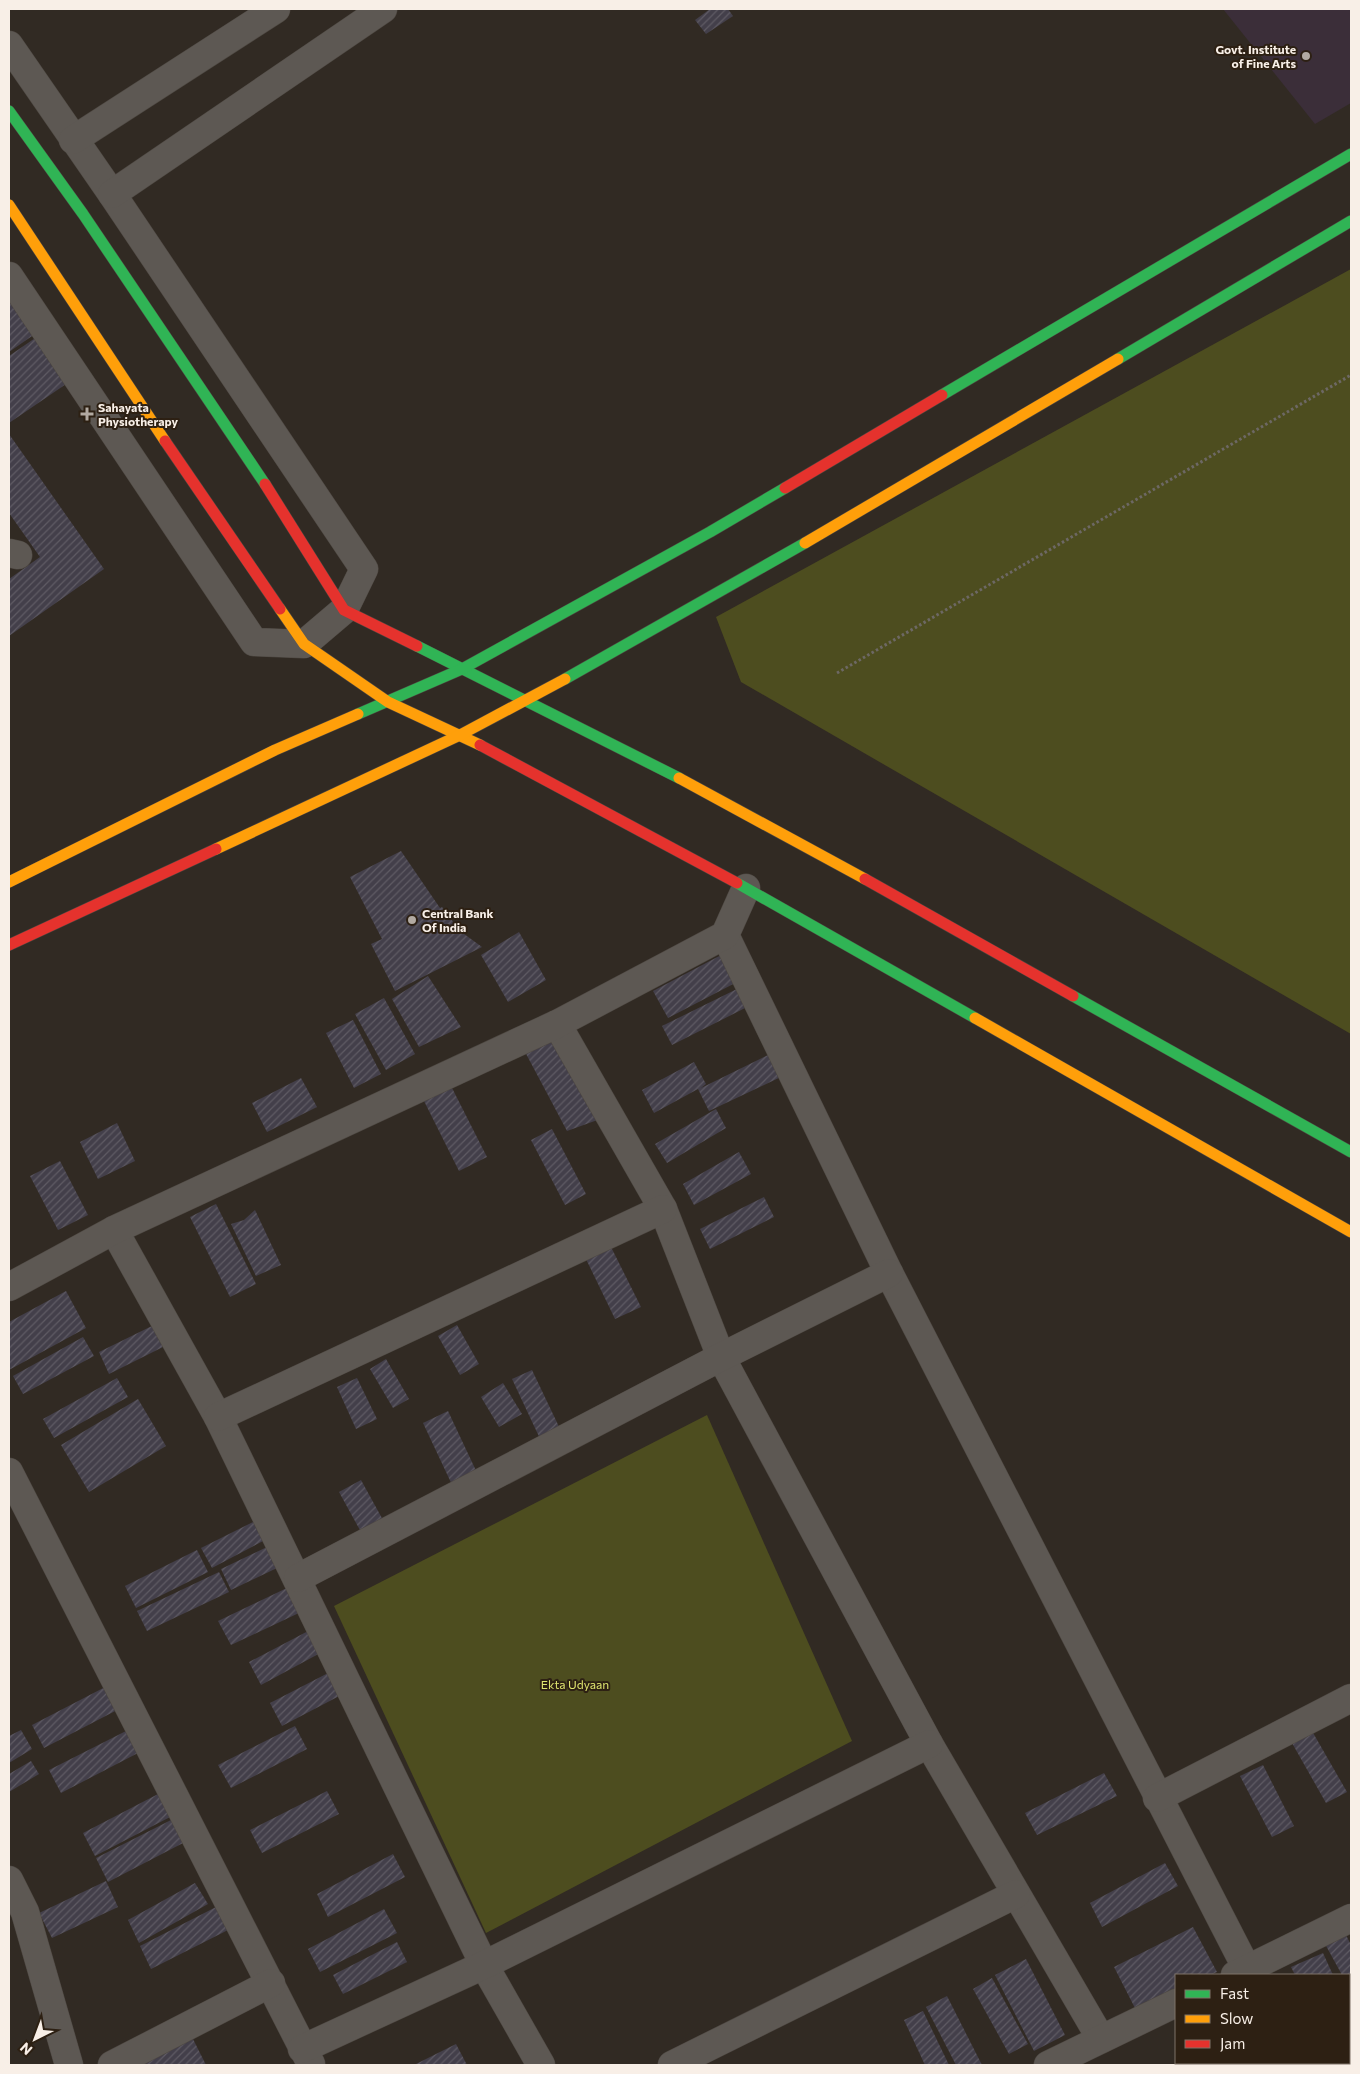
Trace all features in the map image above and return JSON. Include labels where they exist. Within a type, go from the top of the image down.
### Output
[{"type":"main road","points":[[9,111],[83,214],[256,470],[344,610],[528,700],[763,822],[1351,1152]]},
{"type":"main road","points":[[9,882],[276,750],[462,669],[710,532],[1351,154]]},
{"type":"main road","points":[[9,205],[116,369],[304,644],[388,702],[460,735],[746,888],[1351,1232]]},
{"type":"main road","points":[[9,944],[460,735],[528,700],[738,583],[1351,221]]},
{"type":"street","points":[[73,140],[276,9]]},
{"type":"street","points":[[112,194],[383,9]]},
{"type":"street","points":[[9,45],[112,194],[364,569],[344,610],[304,644],[254,642],[9,276]]},
{"type":"street","points":[[9,1287],[114,1230],[557,1024],[725,935],[746,888]]},
{"type":"street","points":[[725,935],[889,1273],[1157,1798],[1244,1973],[1351,1918]]},
{"type":"street","points":[[557,1024],[663,1210],[721,1357],[929,1744],[1101,2039]]},
{"type":"street","points":[[218,1417],[663,1210]]},
{"type":"street","points":[[114,1230],[218,1417],[298,1578],[484,1965],[541,2065]]},
{"type":"street","points":[[298,1578],[721,1357],[889,1273]]},
{"type":"street","points":[[9,1472],[271,1983],[307,2057],[484,1965],[929,1744]]},
{"type":"street","points":[[1157,1798],[1351,1698]]},
{"type":"street","points":[[9,1880],[17,1916],[69,2065]]},
{"type":"street","points":[[672,2065],[1016,1894]]},
{"type":"street","points":[[112,2065],[271,1983]]},
{"type":"street","points":[[1048,2065],[1175,2003]]},
{"type":"path","points":[[837,673],[1351,375]]},
{"type":"shaded area","name":"Govt. Institute of Fine Arts","points":[[1223,9],[1351,9],[1351,103],[1315,124]]},
{"type":"green space","points":[[1351,269],[1351,1034],[741,682],[716,617]]},
{"type":"green space","name":"Ekta Udyaan","points":[[707,1415],[852,1741],[486,1933],[334,1606]]},
{"type":"building","points":[[710,9],[728,9],[733,16],[706,34],[695,20]]},
{"type":"building","points":[[9,295],[35,334],[9,352]]},
{"type":"building","points":[[41,334],[72,380],[9,423],[9,356]]},
{"type":"building","points":[[9,434],[104,569],[9,636],[9,579],[40,557],[9,513]]},
{"type":"building","name":"Central Bank Of India","points":[[401,851],[440,908],[442,907],[460,931],[482,947],[395,991],[371,944],[382,939],[350,877]]},
{"type":"building","points":[[519,932],[546,980],[508,1002],[481,955]]},
{"type":"building","points":[[725,953],[739,981],[668,1018],[653,991]]},
{"type":"building","points":[[428,976],[461,1027],[419,1047],[392,999]]},
{"type":"building","points":[[743,986],[753,1004],[672,1045],[662,1026]]},
{"type":"building","points":[[384,998],[415,1054],[386,1070],[355,1014]]},
{"type":"building","points":[[353,1020],[381,1074],[354,1088],[326,1033]]},
{"type":"building","points":[[556,1032],[603,1118],[567,1131],[524,1050]]},
{"type":"building","points":[[774,1052],[785,1075],[709,1111],[698,1089],[654,1113],[642,1090],[694,1062],[706,1084],[701,1088]]},
{"type":"building","points":[[301,1078],[317,1107],[267,1132],[252,1103]]},
{"type":"building","points":[[450,1084],[487,1157],[459,1171],[423,1099]]},
{"type":"building","points":[[716,1109],[726,1128],[667,1163],[655,1144]]},
{"type":"building","points":[[117,1123],[135,1161],[98,1179],[80,1142]]},
{"type":"building","points":[[552,1129],[586,1194],[565,1205],[531,1140]]},
{"type":"building","points":[[739,1152],[751,1174],[694,1205],[683,1184]]},
{"type":"building","points":[[60,1161],[88,1215],[58,1230],[30,1176]]},
{"type":"building","points":[[764,1197],[774,1217],[710,1249],[700,1229]]},
{"type":"building","points":[[216,1204],[256,1284],[230,1297],[190,1217]]},
{"type":"building","points":[[255,1210],[281,1265],[256,1276],[231,1224],[244,1220]]},
{"type":"building","points":[[609,1243],[641,1307],[615,1319],[584,1255]]},
{"type":"building","points":[[66,1291],[86,1328],[9,1370],[9,1322]]},
{"type":"building","points":[[156,1324],[167,1345],[109,1374],[99,1352]]},
{"type":"building","points":[[457,1325],[479,1364],[460,1375],[438,1336]]},
{"type":"building","points":[[83,1337],[94,1356],[23,1394],[13,1376]]},
{"type":"building","points":[[386,1359],[409,1399],[393,1408],[370,1369]]},
{"type":"building","points":[[532,1370],[562,1433],[542,1443],[512,1379]]},
{"type":"building","points":[[117,1378],[128,1397],[54,1438],[43,1419]]},
{"type":"building","points":[[357,1378],[377,1419],[356,1429],[337,1387]]},
{"type":"building","points":[[503,1383],[522,1414],[499,1427],[481,1397]]},
{"type":"building","points":[[138,1399],[166,1446],[89,1492],[61,1445]]},
{"type":"building","points":[[448,1411],[479,1477],[454,1489],[423,1423]]},
{"type":"building","points":[[361,1480],[383,1520],[361,1532],[339,1492]]},
{"type":"building","points":[[255,1521],[265,1540],[212,1568],[201,1548]]},
{"type":"building","points":[[267,1547],[277,1568],[231,1590],[221,1569]]},
{"type":"building","points":[[197,1550],[208,1572],[136,1608],[125,1586]]},
{"type":"building","points":[[219,1572],[229,1592],[147,1631],[137,1611]]},
{"type":"building","points":[[289,1587],[301,1612],[231,1645],[218,1621]]},
{"type":"building","points":[[312,1629],[324,1651],[261,1685],[249,1662]]},
{"type":"building","points":[[332,1671],[345,1693],[282,1726],[270,1703]]},
{"type":"building","points":[[109,1685],[121,1708],[44,1748],[32,1725]]},
{"type":"building","points":[[295,1726],[307,1749],[231,1788],[218,1765]]},
{"type":"building","points":[[21,1730],[32,1749],[9,1763],[9,1736]]},
{"type":"building","points":[[126,1731],[138,1753],[61,1793],[49,1770]]},
{"type":"building","points":[[1312,1731],[1347,1792],[1326,1803],[1292,1743]]},
{"type":"building","points":[[31,1761],[39,1774],[9,1792],[9,1774]]},
{"type":"building","points":[[1263,1765],[1294,1826],[1272,1837],[1240,1776]]},
{"type":"building","points":[[1104,1773],[1117,1796],[1037,1835],[1025,1813]]},
{"type":"building","points":[[327,1791],[339,1814],[262,1853],[250,1830]]},
{"type":"building","points":[[160,1793],[172,1816],[95,1856],[83,1833]]},
{"type":"building","points":[[173,1819],[185,1842],[108,1882],[96,1858]]},
{"type":"building","points":[[393,1854],[405,1877],[328,1917],[317,1894]]},
{"type":"building","points":[[1165,1863],[1178,1886],[1102,1927],[1090,1903]]},
{"type":"building","points":[[106,1881],[118,1907],[52,1938],[39,1913]]},
{"type":"building","points":[[195,1883],[208,1904],[139,1943],[128,1920]]},
{"type":"building","points":[[216,1907],[228,1930],[151,1969],[140,1946]]},
{"type":"building","points":[[384,1909],[397,1933],[320,1972],[308,1949]]},
{"type":"building","points":[[1193,1927],[1217,1972],[1212,1974],[1175,1974],[1175,1993],[1137,2012],[1114,1967]]},
{"type":"building","points":[[1345,1933],[1351,1945],[1351,1993],[1350,1974],[1341,1974],[1325,1944]]},
{"type":"building","points":[[397,1942],[407,1962],[343,1994],[333,1975]]},
{"type":"building","points":[[1323,1953],[1333,1974],[1294,1974],[1291,1967]]},
{"type":"building","points":[[1026,1959],[1065,2035],[1034,2051],[995,1975]]},
{"type":"building","points":[[992,1978],[1028,2044],[1009,2054],[973,1989]]},
{"type":"building","points":[[947,1996],[982,2065],[956,2065],[926,2007]]},
{"type":"building","points":[[923,2011],[949,2065],[925,2065],[904,2020]]},
{"type":"building","points":[[192,2037],[206,2065],[138,2065]]},
{"type":"building","points":[[456,2044],[467,2065],[414,2065]]},
{"type":"building","points":[[1350,2052],[1351,2065],[1323,2065],[1350,2064]]},
{"type":"traffic: fast","points":[[9,111],[83,214],[265,484]]},
{"type":"traffic: fast","points":[[942,395],[1351,154]]},
{"type":"traffic: fast","points":[[1118,359],[1351,221]]},
{"type":"traffic: fast","points":[[358,714],[462,669],[710,532],[785,488]]},
{"type":"traffic: fast","points":[[565,679],[805,543]]},
{"type":"traffic: fast","points":[[417,646],[679,778]]},
{"type":"traffic: fast","points":[[737,883],[975,1018]]},
{"type":"traffic: fast","points":[[1073,996],[1351,1152]]},
{"type":"traffic: slow","points":[[9,205],[165,441]]},
{"type":"traffic: slow","points":[[805,543],[1118,359]]},
{"type":"traffic: slow","points":[[280,609],[304,644],[388,702],[480,745]]},
{"type":"traffic: slow","points":[[216,849],[460,735],[565,679]]},
{"type":"traffic: slow","points":[[9,882],[275,750],[358,714]]},
{"type":"traffic: slow","points":[[679,778],[865,879]]},
{"type":"traffic: slow","points":[[975,1018],[1351,1232]]},
{"type":"traffic: jam","points":[[785,488],[942,395]]},
{"type":"traffic: jam","points":[[165,441],[280,609]]},
{"type":"traffic: jam","points":[[265,484],[344,610],[417,646]]},
{"type":"traffic: jam","points":[[480,745],[737,883]]},
{"type":"traffic: jam","points":[[9,945],[216,849]]},
{"type":"traffic: jam","points":[[865,879],[1073,996]]},
{"type":"place","name":"Govt. Institute of Fine Arts","points":[[1306,56]]},
{"type":"place","name":"Sahayata Physiotherapy","points":[[87,414]]},
{"type":"place","name":"Central Bank Of India","points":[[412,920]]}]
